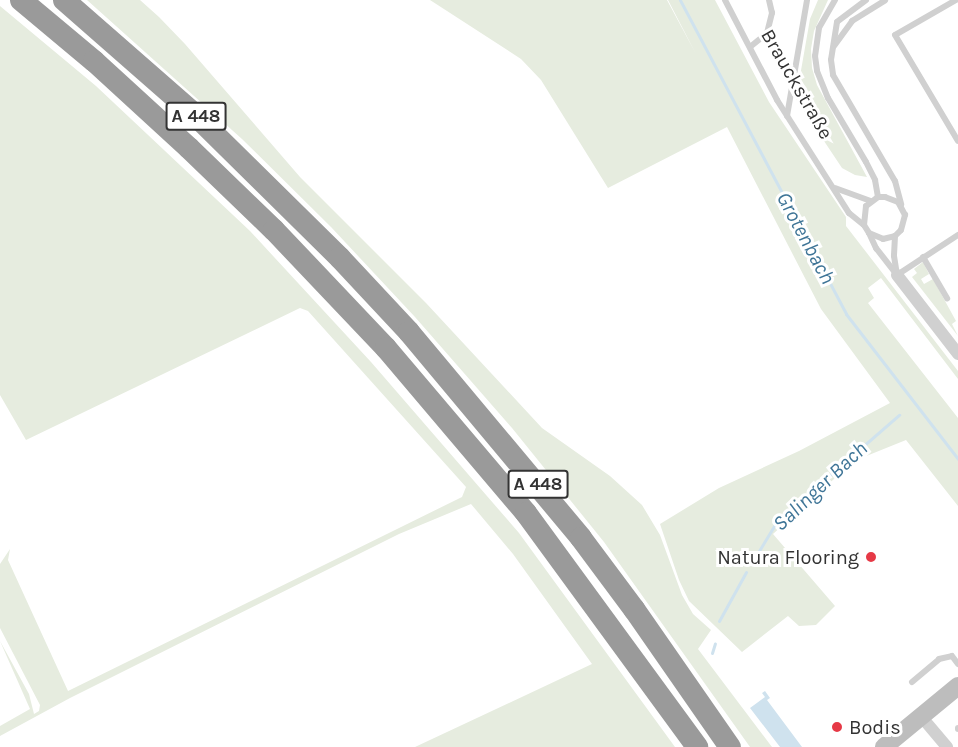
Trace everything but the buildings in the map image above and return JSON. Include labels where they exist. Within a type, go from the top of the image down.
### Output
[{"type":"highway","name":"A 448","points":[[21,0],[94,61],[189,148],[274,230],[386,348],[526,513],[697,747]]},
{"type":"highway","name":"A 448","points":[[64,0],[193,113],[334,252],[409,332],[581,538],[641,618],[730,747]]},
{"type":"street","name":"Brauckstraße","points":[[897,275],[958,354]]},
{"type":"street","points":[[884,747],[958,686]]},
{"type":"street","points":[[920,715],[948,747]]},
{"type":"lane","name":"Brauckstraße","points":[[725,0],[787,116],[849,213],[864,225],[876,248],[897,275]]},
{"type":"lane","points":[[750,47],[767,33],[772,13],[769,0]]},
{"type":"lane","points":[[835,0],[819,28],[815,56],[817,71],[828,98],[870,171],[878,198]]},
{"type":"lane","points":[[866,0],[837,22],[832,49],[833,75],[895,181],[905,223],[895,236],[894,256],[897,275],[958,236]]},
{"type":"lane","points":[[832,49],[852,21],[885,0]]},
{"type":"lane","points":[[956,0],[895,35],[958,141]]},
{"type":"lane","points":[[787,116],[808,1]]},
{"type":"lane","points":[[834,188],[871,201]]},
{"type":"lane","points":[[864,225],[864,212],[871,201],[878,198],[892,198],[903,207]]},
{"type":"lane","points":[[869,233],[883,239],[895,236]]},
{"type":"lane","points":[[923,257],[947,298]]},
{"type":"lane","points":[[912,682],[939,659],[952,656],[958,664]]},
{"type":"shaded area","points":[[87,0],[140,0],[159,17],[300,177],[426,303],[542,428],[610,476],[642,505],[660,535],[682,595],[693,614],[711,630],[698,649],[772,747],[750,747],[604,542],[512,428],[415,317],[331,227],[242,139]]},
{"type":"shaded area","points":[[430,0],[667,0],[696,54],[668,0],[715,0],[769,102],[846,217],[846,226],[958,371],[958,379],[881,278],[868,288],[874,298],[868,303],[958,418],[958,506],[906,440],[854,461],[773,534],[835,606],[816,625],[799,626],[788,616],[742,652],[689,601],[679,580],[660,524],[719,488],[799,451],[890,403],[821,309],[727,127],[608,188],[541,80],[521,59]]},
{"type":"shaded area","points":[[818,0],[828,0],[814,31],[811,49],[812,68],[817,85],[867,177],[855,175],[842,168],[796,99],[810,19]]},
{"type":"shaded area","points":[[0,6],[96,86],[250,231],[371,362],[519,533],[675,747],[415,747],[592,664],[513,554],[471,504],[399,534],[70,698],[0,736],[0,726],[30,709],[0,641],[29,694],[34,714],[39,711],[40,705],[0,628],[0,564],[10,549],[8,560],[68,691],[462,497],[466,487],[308,311],[300,308],[26,440],[0,395]]},
{"type":"shaded area","points":[[923,262],[929,274],[921,279],[924,284],[933,279],[956,321],[952,324],[958,336],[912,277],[917,273],[914,269]]},
{"type":"water","points":[[765,691],[770,698],[767,700],[802,747],[780,747],[750,708],[765,697],[762,693]]},
{"type":"waterway","name":"Grotenbach","points":[[680,0],[846,314],[958,459]]},
{"type":"waterway","name":"Salinger Bach","points":[[751,564],[777,521],[899,415]]},
{"type":"waterway","name":"Salinger Bach","points":[[719,621],[746,572]]},
{"type":"waterway","name":"Salinger Bach","points":[[712,653],[715,643]]},
{"type":"place","name":"Natura Flooring","points":[[871,557]]},
{"type":"place","name":"Bodis","points":[[837,727]]}]
